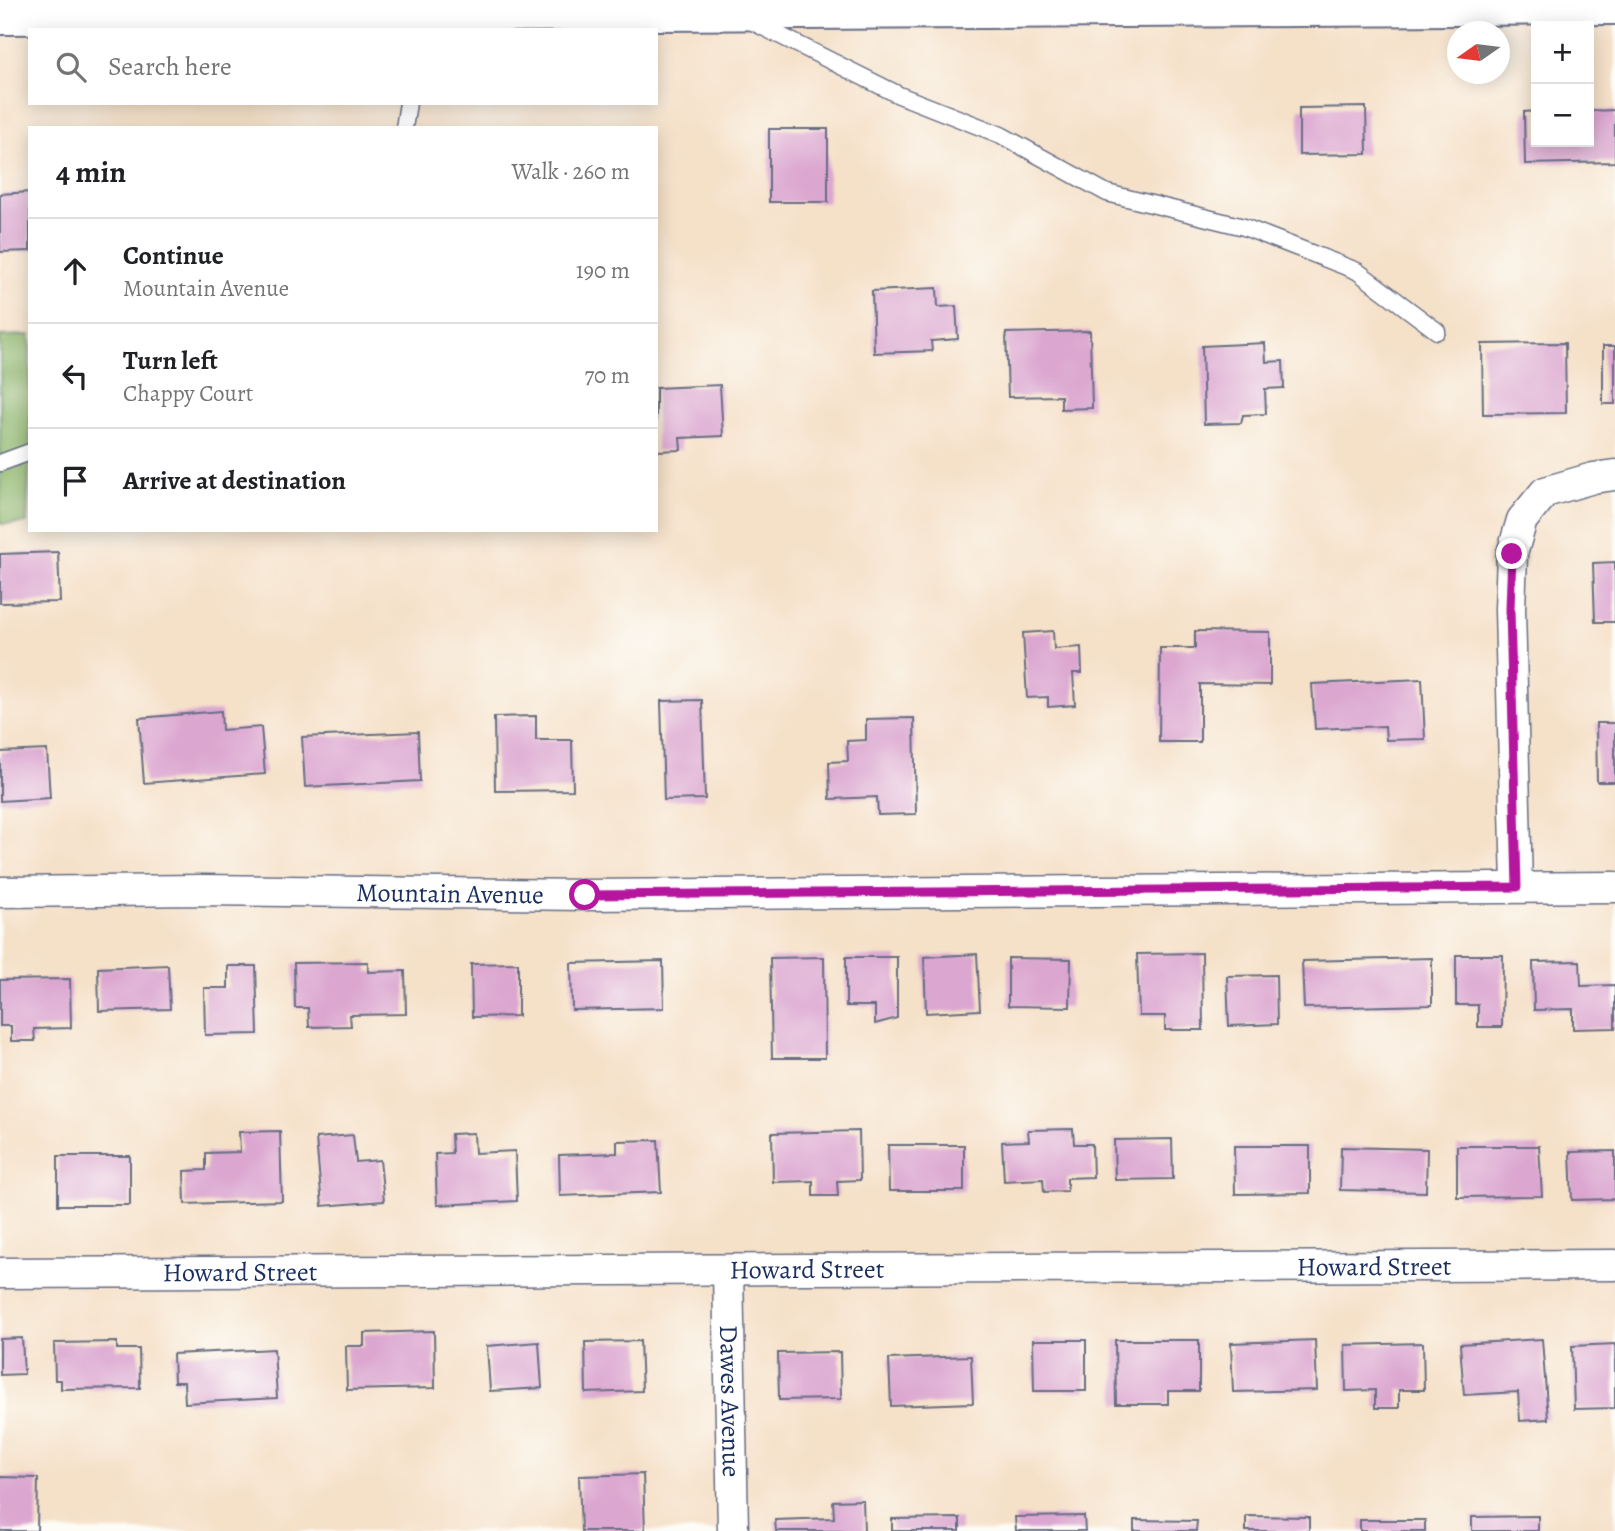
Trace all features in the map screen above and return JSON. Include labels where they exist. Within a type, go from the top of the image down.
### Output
[{"type":"main road","points":[[0,15],[230,6],[420,21],[629,6],[731,11],[997,5],[1615,5]]},
{"type":"street","points":[[1517,887],[1510,609],[1512,554],[1522,520],[1545,492],[1593,478],[1615,475]]},
{"type":"street","name":"Mountain Avenue","points":[[0,892],[203,890],[585,895],[1615,887]]},
{"type":"street","name":"Howard Street","points":[[0,1273],[1615,1265]]},
{"type":"street","name":"Dawes Avenue","points":[[728,1270],[733,1531]]},
{"type":"lane","points":[[731,11],[899,95],[1001,135],[1107,192],[1244,227],[1357,271],[1437,331]]},
{"type":"lane","points":[[404,126],[408,105]]},
{"type":"lane","points":[[0,463],[28,453]]},
{"type":"green space","points":[[28,335],[27,523],[0,524],[0,336]]},
{"type":"building","points":[[1366,107],[1367,154],[1299,155],[1299,108]]},
{"type":"building","points":[[1615,110],[1615,162],[1525,164],[1524,112],[1531,111],[1531,147],[1594,147],[1594,111]]},
{"type":"building","points":[[769,129],[828,129],[828,202],[769,202]]},
{"type":"building","points":[[28,192],[28,251],[0,252],[0,194]]},
{"type":"building","points":[[937,288],[938,307],[956,306],[958,339],[931,341],[932,351],[874,353],[872,291]]},
{"type":"building","points":[[1090,331],[1092,408],[1061,409],[1061,396],[1008,397],[1006,333]]},
{"type":"building","points":[[1265,343],[1266,362],[1283,361],[1284,388],[1265,389],[1266,414],[1243,415],[1241,423],[1204,424],[1202,346]]},
{"type":"building","points":[[1565,343],[1566,413],[1483,414],[1482,344]]},
{"type":"building","points":[[1603,346],[1615,346],[1615,404],[1603,404]]},
{"type":"building","points":[[720,385],[723,436],[680,438],[681,450],[658,451],[658,388]]},
{"type":"building","points":[[58,552],[60,602],[0,603],[0,554]]},
{"type":"building","points":[[1615,562],[1615,622],[1595,622],[1593,563]]},
{"type":"building","points":[[1053,631],[1054,649],[1081,647],[1082,673],[1073,673],[1075,705],[1048,707],[1048,697],[1027,698],[1023,633]]},
{"type":"building","points":[[1195,631],[1270,632],[1270,685],[1200,684],[1200,742],[1159,742],[1160,648],[1195,648]]},
{"type":"building","points":[[1422,679],[1425,739],[1386,740],[1385,726],[1315,729],[1312,684]]},
{"type":"building","points":[[702,700],[705,799],[664,800],[661,701]]},
{"type":"building","points":[[221,711],[222,730],[261,727],[265,774],[144,783],[139,718]]},
{"type":"building","points":[[536,716],[536,740],[572,740],[573,790],[495,791],[494,717]]},
{"type":"building","points":[[914,718],[916,814],[878,815],[877,797],[830,799],[829,762],[848,761],[847,741],[866,740],[866,719]]},
{"type":"building","points":[[1596,723],[1615,723],[1615,782],[1597,782]]},
{"type":"building","points":[[418,732],[420,781],[305,787],[302,737]]},
{"type":"building","points":[[47,750],[50,798],[0,801],[0,752]]},
{"type":"building","points":[[1202,953],[1203,1030],[1165,1030],[1165,1016],[1139,1016],[1137,954]]},
{"type":"building","points":[[977,954],[980,1010],[926,1013],[924,957]]},
{"type":"building","points":[[1456,955],[1503,955],[1502,1027],[1478,1027],[1478,1005],[1456,1005]]},
{"type":"building","points":[[824,957],[825,1058],[772,1058],[770,958]]},
{"type":"building","points":[[846,957],[897,957],[897,1018],[875,1024],[875,1006],[846,1006]]},
{"type":"building","points":[[1008,958],[1071,959],[1070,1007],[1008,1006]]},
{"type":"building","points":[[1432,958],[1432,1005],[1304,1008],[1302,961]]},
{"type":"building","points":[[663,961],[664,1008],[572,1010],[571,963]]},
{"type":"building","points":[[1580,961],[1581,986],[1615,985],[1615,1028],[1573,1029],[1573,1009],[1534,1010],[1533,962]]},
{"type":"building","points":[[368,962],[368,972],[405,971],[406,1014],[350,1015],[351,1026],[309,1027],[308,1008],[295,1008],[294,963]]},
{"type":"building","points":[[518,963],[518,1016],[472,1017],[471,964]]},
{"type":"building","points":[[168,965],[170,1009],[99,1011],[98,968]]},
{"type":"building","points":[[228,966],[256,966],[258,1034],[205,1035],[204,988],[228,988]]},
{"type":"building","points":[[1276,975],[1277,1024],[1229,1026],[1227,976]]},
{"type":"building","points":[[70,979],[71,1028],[34,1029],[35,1041],[11,1041],[11,1026],[0,1026],[0,980]]},
{"type":"building","points":[[1073,1129],[1074,1144],[1092,1144],[1093,1177],[1067,1178],[1067,1191],[1044,1192],[1043,1179],[1004,1181],[1002,1142],[1029,1141],[1028,1130]]},
{"type":"building","points":[[280,1131],[282,1201],[185,1204],[184,1171],[206,1170],[206,1153],[240,1152],[239,1132]]},
{"type":"building","points":[[859,1131],[860,1180],[837,1181],[838,1196],[813,1196],[813,1181],[773,1182],[772,1133]]},
{"type":"building","points":[[474,1133],[475,1153],[515,1151],[517,1201],[437,1205],[435,1154],[452,1153],[451,1134]]},
{"type":"building","points":[[353,1135],[356,1162],[380,1160],[384,1201],[322,1206],[316,1138]]},
{"type":"building","points":[[1172,1139],[1173,1179],[1115,1180],[1114,1140]]},
{"type":"building","points":[[658,1140],[661,1192],[560,1196],[559,1155],[617,1153],[617,1141]]},
{"type":"building","points":[[888,1145],[964,1145],[964,1191],[889,1191]]},
{"type":"building","points":[[1234,1146],[1310,1146],[1310,1193],[1235,1194]]},
{"type":"building","points":[[1457,1146],[1539,1146],[1542,1196],[1457,1197]]},
{"type":"building","points":[[1341,1147],[1427,1149],[1426,1192],[1340,1190]]},
{"type":"building","points":[[1615,1151],[1615,1199],[1572,1200],[1570,1152]]},
{"type":"building","points":[[58,1156],[130,1156],[130,1205],[58,1205]]},
{"type":"building","points":[[434,1331],[435,1388],[347,1390],[346,1346],[364,1346],[364,1333]]},
{"type":"building","points":[[22,1338],[24,1374],[0,1375],[0,1339]]},
{"type":"building","points":[[1542,1339],[1548,1419],[1520,1421],[1518,1392],[1464,1395],[1460,1344]]},
{"type":"building","points":[[1033,1340],[1086,1340],[1086,1391],[1034,1391]]},
{"type":"building","points":[[1115,1340],[1199,1340],[1199,1391],[1168,1391],[1168,1404],[1116,1404]]},
{"type":"building","points":[[1315,1340],[1317,1390],[1233,1392],[1231,1343]]},
{"type":"building","points":[[640,1341],[642,1391],[586,1393],[585,1342]]},
{"type":"building","points":[[117,1342],[117,1349],[139,1349],[140,1388],[61,1389],[61,1380],[55,1380],[54,1343]]},
{"type":"building","points":[[539,1342],[542,1388],[490,1391],[487,1346]]},
{"type":"building","points":[[1423,1343],[1424,1390],[1399,1390],[1399,1408],[1375,1408],[1375,1390],[1346,1391],[1345,1345]]},
{"type":"building","points":[[1615,1344],[1615,1408],[1574,1409],[1572,1346]]},
{"type":"building","points":[[274,1349],[277,1398],[185,1403],[184,1382],[174,1382],[173,1354]]},
{"type":"building","points":[[840,1352],[841,1399],[779,1400],[778,1353]]},
{"type":"building","points":[[971,1356],[973,1403],[891,1406],[889,1359]]},
{"type":"building","points":[[643,1474],[645,1531],[581,1531],[579,1476]]},
{"type":"building","points":[[0,1477],[38,1478],[37,1531],[0,1531]]},
{"type":"building","points":[[863,1500],[864,1531],[776,1531],[775,1520],[834,1518],[833,1501]]},
{"type":"building","points":[[1084,1516],[1085,1531],[1016,1531],[1015,1517]]},
{"type":"building","points":[[1246,1516],[1309,1517],[1309,1531],[1246,1531]]},
{"type":"building","points":[[1538,1516],[1538,1531],[1472,1531],[1472,1517]]},
{"type":"building","points":[[960,1518],[960,1531],[892,1531],[892,1519]]},
{"type":"building","points":[[1134,1520],[1197,1521],[1196,1531],[1134,1531]]},
{"type":"building","points":[[1360,1520],[1425,1520],[1425,1531],[1360,1531]]},
{"type":"route","points":[[585,895],[1517,887],[1510,609],[1512,554]]}]
